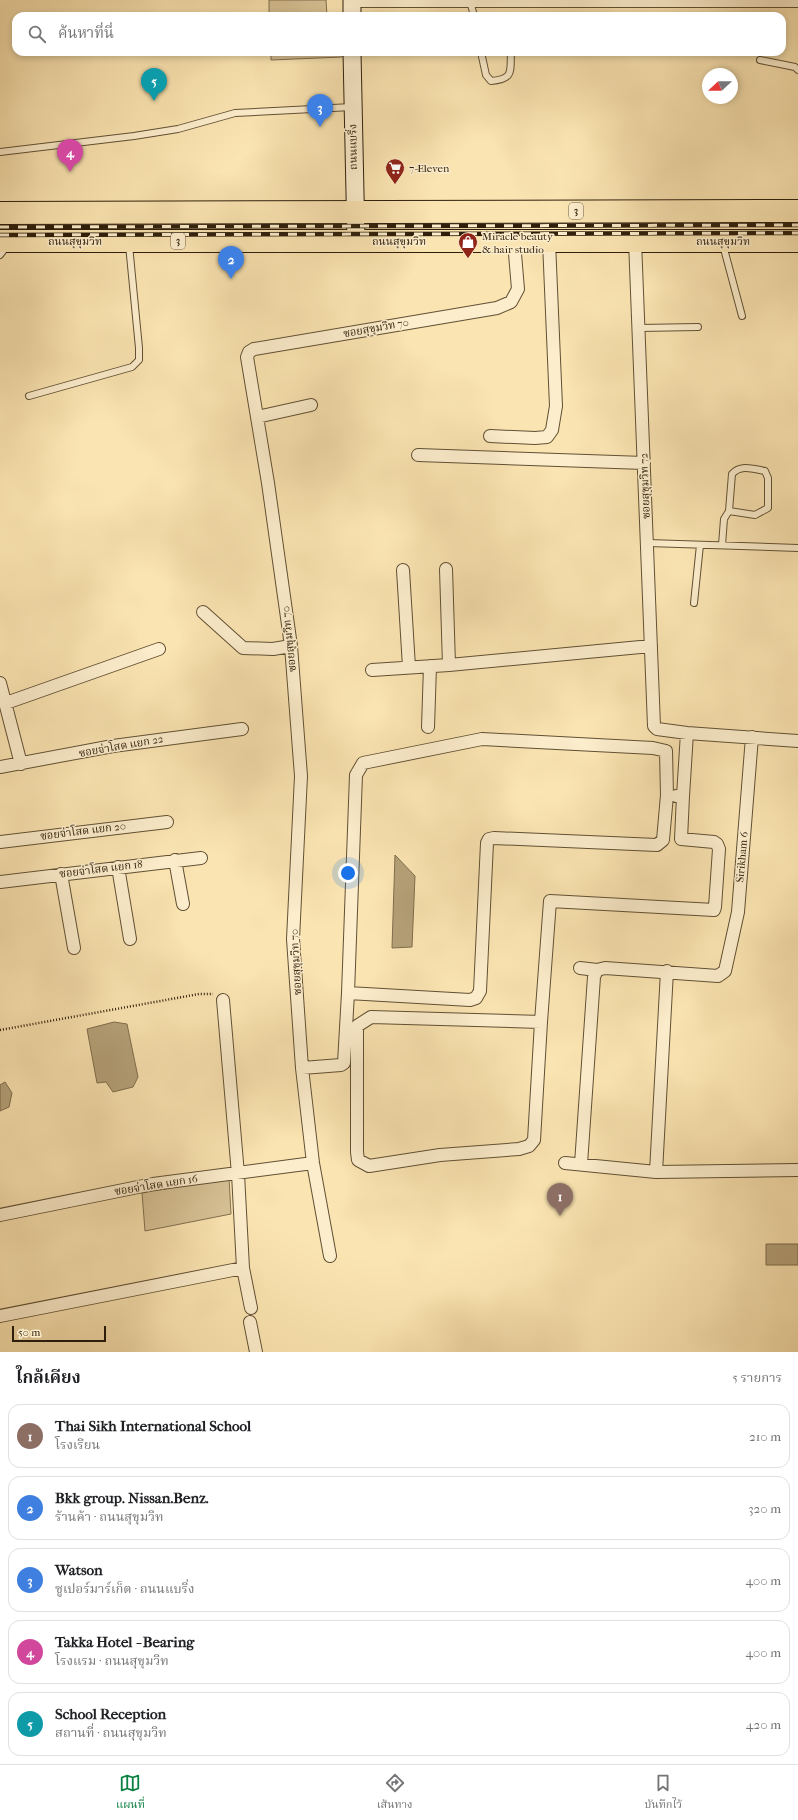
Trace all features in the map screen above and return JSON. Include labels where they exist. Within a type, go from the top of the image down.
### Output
[{"type":"highway","name":"3","points":[[0,213],[798,211]]},
{"type":"highway","name":"ถนนสุขุมวิท","points":[[3,246],[128,242],[356,241],[635,241],[797,244]]},
{"type":"main road","name":"ถนนแบริ่ง","points":[[352,56],[356,241]]},
{"type":"street","points":[[352,6],[429,1],[798,1]]},
{"type":"street","name":"ซอยสุขุมวิท 72","points":[[635,241],[654,723],[657,729],[687,733]]},
{"type":"street","name":"ซอยสุขุมวิท 70","points":[[330,1256],[313,1162],[302,1068],[293,939],[301,776],[291,646],[248,357],[249,352],[254,349],[496,308],[511,302],[518,289],[514,242]]},
{"type":"street","points":[[490,436],[535,438],[547,437],[552,430],[556,406],[549,242]]},
{"type":"street","points":[[257,417],[311,406]]},
{"type":"street","points":[[418,455],[644,463]]},
{"type":"street","points":[[446,569],[449,665]]},
{"type":"street","points":[[403,570],[409,667]]},
{"type":"street","points":[[203,612],[243,648],[273,649],[291,646]]},
{"type":"street","points":[[372,670],[449,665],[651,646]]},
{"type":"street","points":[[6,703],[159,649]]},
{"type":"street","points":[[428,726],[430,666]]},
{"type":"street","points":[[0,683],[21,764]]},
{"type":"street","name":"ซอยจ่าโสด แยก 22","points":[[0,767],[113,746],[242,729]]},
{"type":"street","points":[[541,1022],[370,1017],[364,1020],[357,1026],[356,1152],[358,1160],[369,1166],[440,1156],[519,1149],[529,1146],[534,1140],[550,901],[714,910],[719,849],[717,844],[714,842],[681,839],[687,733],[798,741]]},
{"type":"street","name":"Sirikham 6","points":[[667,971],[718,976],[725,971],[738,912],[752,737]]},
{"type":"street","points":[[302,1068],[343,1064],[348,992],[356,776],[363,763],[482,739],[661,749],[666,751],[668,755],[667,795],[663,840],[657,845],[494,838],[489,840],[487,843],[480,991],[476,998],[470,1000],[348,992]]},
{"type":"street","points":[[667,795],[683,796]]},
{"type":"street","name":"ซอยจ่าโสด แยก 20","points":[[0,842],[167,822]]},
{"type":"street","name":"ซอยจ่าโสด แยก 18","points":[[0,882],[202,858]]},
{"type":"street","points":[[175,860],[183,904]]},
{"type":"street","points":[[118,867],[130,939]]},
{"type":"street","points":[[61,874],[74,948]]},
{"type":"street","points":[[580,968],[597,970],[605,968],[667,971],[656,1172]]},
{"type":"street","points":[[581,1164],[594,977],[597,970]]},
{"type":"street","points":[[223,1000],[238,1174],[243,1268],[251,1308]]},
{"type":"street","name":"ซอยจ่าโสด แยก 16","points":[[0,1215],[153,1184],[238,1174],[313,1162]]},
{"type":"street","points":[[565,1162],[656,1172],[798,1170]]},
{"type":"street","points":[[0,1316],[243,1268]]},
{"type":"street","points":[[250,1322],[256,1352]]},
{"type":"lane","points":[[470,1],[473,12]]},
{"type":"lane","points":[[483,56],[486,75],[491,81],[504,80],[508,77],[511,56]]},
{"type":"lane","points":[[760,60],[795,67],[798,70]]},
{"type":"lane","points":[[0,152],[171,130],[235,113],[352,107]]},
{"type":"lane","points":[[29,396],[132,367],[139,360],[128,242]]},
{"type":"lane","points":[[722,242],[742,316]]},
{"type":"lane","points":[[639,328],[698,327]]},
{"type":"lane","points":[[722,546],[724,519],[728,510],[732,474],[735,470],[744,467],[765,471],[768,478],[768,508],[755,515],[728,510]]},
{"type":"lane","points":[[648,543],[798,548]]},
{"type":"lane","points":[[694,603],[700,545]]},
{"type":"path","points":[[0,1030],[199,994],[216,994],[223,1000]]},
{"type":"shaded area","points":[[269,0],[326,0],[327,12],[269,12]]},
{"type":"shaded area","points":[[271,56],[342,56],[342,57],[271,60]]},
{"type":"shaded area","points":[[395,855],[415,876],[412,947],[392,948]]},
{"type":"shaded area","points":[[114,1022],[127,1024],[138,1077],[133,1087],[113,1092],[106,1082],[97,1083],[87,1029]]},
{"type":"shaded area","points":[[5,1082],[12,1093],[9,1107],[0,1111],[0,1085]]},
{"type":"shaded area","points":[[229,1178],[231,1214],[145,1231],[142,1193]]},
{"type":"shaded area","points":[[766,1244],[798,1244],[798,1265],[766,1265]]},
{"type":"railway","points":[[0,227],[798,225]]},
{"type":"railway","points":[[0,235],[798,233]]},
{"type":"place","name":"School Reception","points":[[154,101]]},
{"type":"place","name":"Watson","points":[[320,127]]},
{"type":"place","name":"Takka Hotel - Bearing","points":[[70,172]]},
{"type":"place","name":"7-Eleven","points":[[395,185]]},
{"type":"place","name":"Miracle beauty & hair studio","points":[[468,259]]},
{"type":"place","name":"Bkk group. Nissan.Benz.","points":[[231,279]]},
{"type":"place","name":"Thai Sikh International School","points":[[560,1216]]}]
